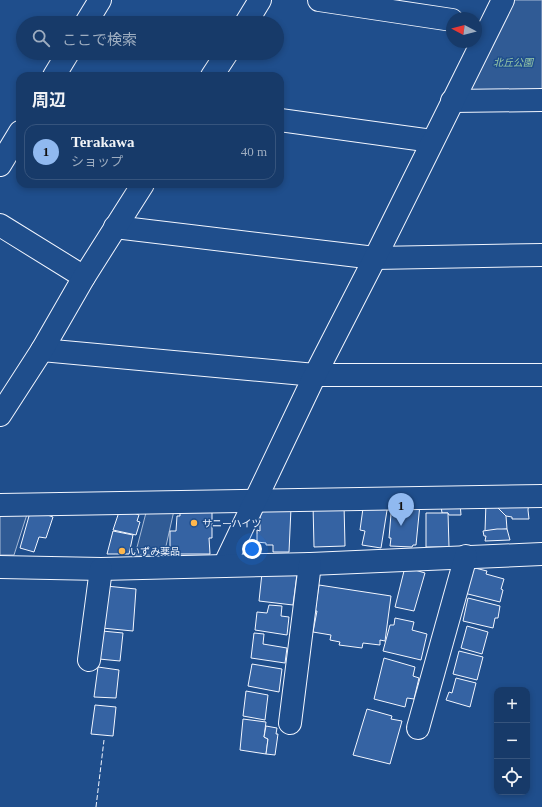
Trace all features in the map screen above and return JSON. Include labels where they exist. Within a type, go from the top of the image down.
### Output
[{"type":"street","points":[[90,16],[100,0]]},
{"type":"street","points":[[250,16],[260,0]]},
{"type":"street","points":[[319,0],[446,19]]},
{"type":"street","points":[[224,566],[315,375],[375,258],[452,101],[483,25],[503,0]]},
{"type":"street","points":[[56,72],[64,60]]},
{"type":"street","points":[[215,72],[222,60]]},
{"type":"street","points":[[452,101],[542,100]]},
{"type":"street","points":[[284,121],[432,141]]},
{"type":"street","points":[[0,165],[16,139]]},
{"type":"street","points":[[0,415],[42,350],[84,277],[140,188]]},
{"type":"street","points":[[0,225],[84,277]]},
{"type":"street","points":[[115,228],[375,258],[542,255]]},
{"type":"street","points":[[42,350],[315,375],[542,375]]},
{"type":"street","points":[[0,505],[542,496]]},
{"type":"street","points":[[0,567],[101,569],[310,564],[466,556],[542,554]]},
{"type":"street","points":[[418,728],[466,556]]},
{"type":"street","points":[[290,723],[310,564]]},
{"type":"street","points":[[89,660],[101,569]]},
{"type":"shaded area","name":"北丘公園","points":[[514,0],[542,0],[542,90],[473,92],[468,89]]},
{"type":"shaded area","points":[[148,505],[175,506],[164,555],[135,555]]},
{"type":"shaded area","points":[[29,508],[14,555],[0,555],[0,509]]},
{"type":"building","points":[[364,501],[388,504],[381,548],[362,545],[365,531],[360,530]]},
{"type":"building","points":[[529,501],[529,519],[512,519],[512,517],[506,516],[498,508],[504,502]]},
{"type":"building","points":[[392,502],[420,504],[416,545],[413,545],[412,547],[390,546],[391,538],[389,538]]},
{"type":"building","points":[[504,502],[498,508],[506,516],[507,529],[485,531],[486,503]]},
{"type":"building","points":[[460,503],[461,515],[449,515],[448,513],[442,513],[441,506]]},
{"type":"building","points":[[313,504],[344,504],[345,546],[314,547]]},
{"type":"building","name":"サニーハイツ","points":[[212,508],[212,538],[209,538],[210,554],[170,553],[170,531],[176,531],[177,516],[180,516],[180,509]]},
{"type":"building","points":[[260,508],[291,508],[289,552],[273,552],[273,545],[266,545],[266,543],[257,542],[257,530],[260,531]]},
{"type":"building","points":[[31,509],[53,517],[46,538],[39,537],[34,552],[20,548]]},
{"type":"building","points":[[120,509],[139,515],[137,521],[140,522],[136,535],[113,530]]},
{"type":"building","points":[[426,513],[448,513],[449,547],[426,547]]},
{"type":"building","points":[[507,529],[510,540],[485,541],[486,536],[484,536],[483,531]]},
{"type":"building","points":[[113,531],[133,535],[129,554],[107,554]]},
{"type":"building","points":[[405,567],[425,573],[414,611],[395,607]]},
{"type":"building","points":[[471,567],[487,571],[486,574],[504,579],[501,589],[503,590],[500,602],[464,593]]},
{"type":"building","points":[[262,573],[297,574],[293,605],[259,601]]},
{"type":"building","points":[[319,585],[391,596],[385,641],[380,640],[380,645],[363,643],[362,648],[339,645],[340,642],[330,640],[331,635],[313,632],[317,611],[315,611]]},
{"type":"building","points":[[106,586],[136,589],[133,631],[102,628]]},
{"type":"building","points":[[468,598],[500,606],[498,618],[495,618],[493,628],[463,621]]},
{"type":"building","points":[[269,605],[282,606],[281,616],[289,617],[287,635],[255,630],[257,612],[267,613]]},
{"type":"building","points":[[395,618],[414,622],[412,630],[427,634],[421,660],[383,651],[390,625],[394,625]]},
{"type":"building","points":[[467,626],[488,632],[482,654],[461,648]]},
{"type":"building","points":[[102,631],[123,633],[120,661],[99,659]]},
{"type":"building","points":[[254,633],[264,634],[263,644],[287,648],[285,663],[251,658]]},
{"type":"building","points":[[459,651],[483,657],[477,680],[453,674]]},
{"type":"building","points":[[384,658],[415,667],[413,676],[419,678],[414,699],[407,698],[405,707],[374,699]]},
{"type":"building","points":[[252,664],[282,669],[279,692],[248,686]]},
{"type":"building","points":[[98,667],[119,670],[116,698],[94,697]]},
{"type":"building","points":[[456,678],[476,683],[470,707],[446,700],[449,692],[452,693]]},
{"type":"building","points":[[246,691],[268,695],[265,720],[243,716]]},
{"type":"building","points":[[95,705],[116,707],[113,736],[91,734]]},
{"type":"building","points":[[367,709],[392,716],[391,719],[402,721],[390,764],[353,755]]},
{"type":"building","points":[[243,719],[266,722],[264,737],[268,739],[266,754],[240,750]]},
{"type":"building","points":[[266,726],[277,728],[276,734],[278,734],[275,755],[266,754],[268,739],[264,737]]},
{"type":"fence","points":[[96,807],[104,740]]},
{"type":"place","name":"サニーハイツ","points":[[194,523]]},
{"type":"place","name":"Terakawa","points":[[401,526]]},
{"type":"place","name":"いずみ薬品","points":[[122,551]]}]
